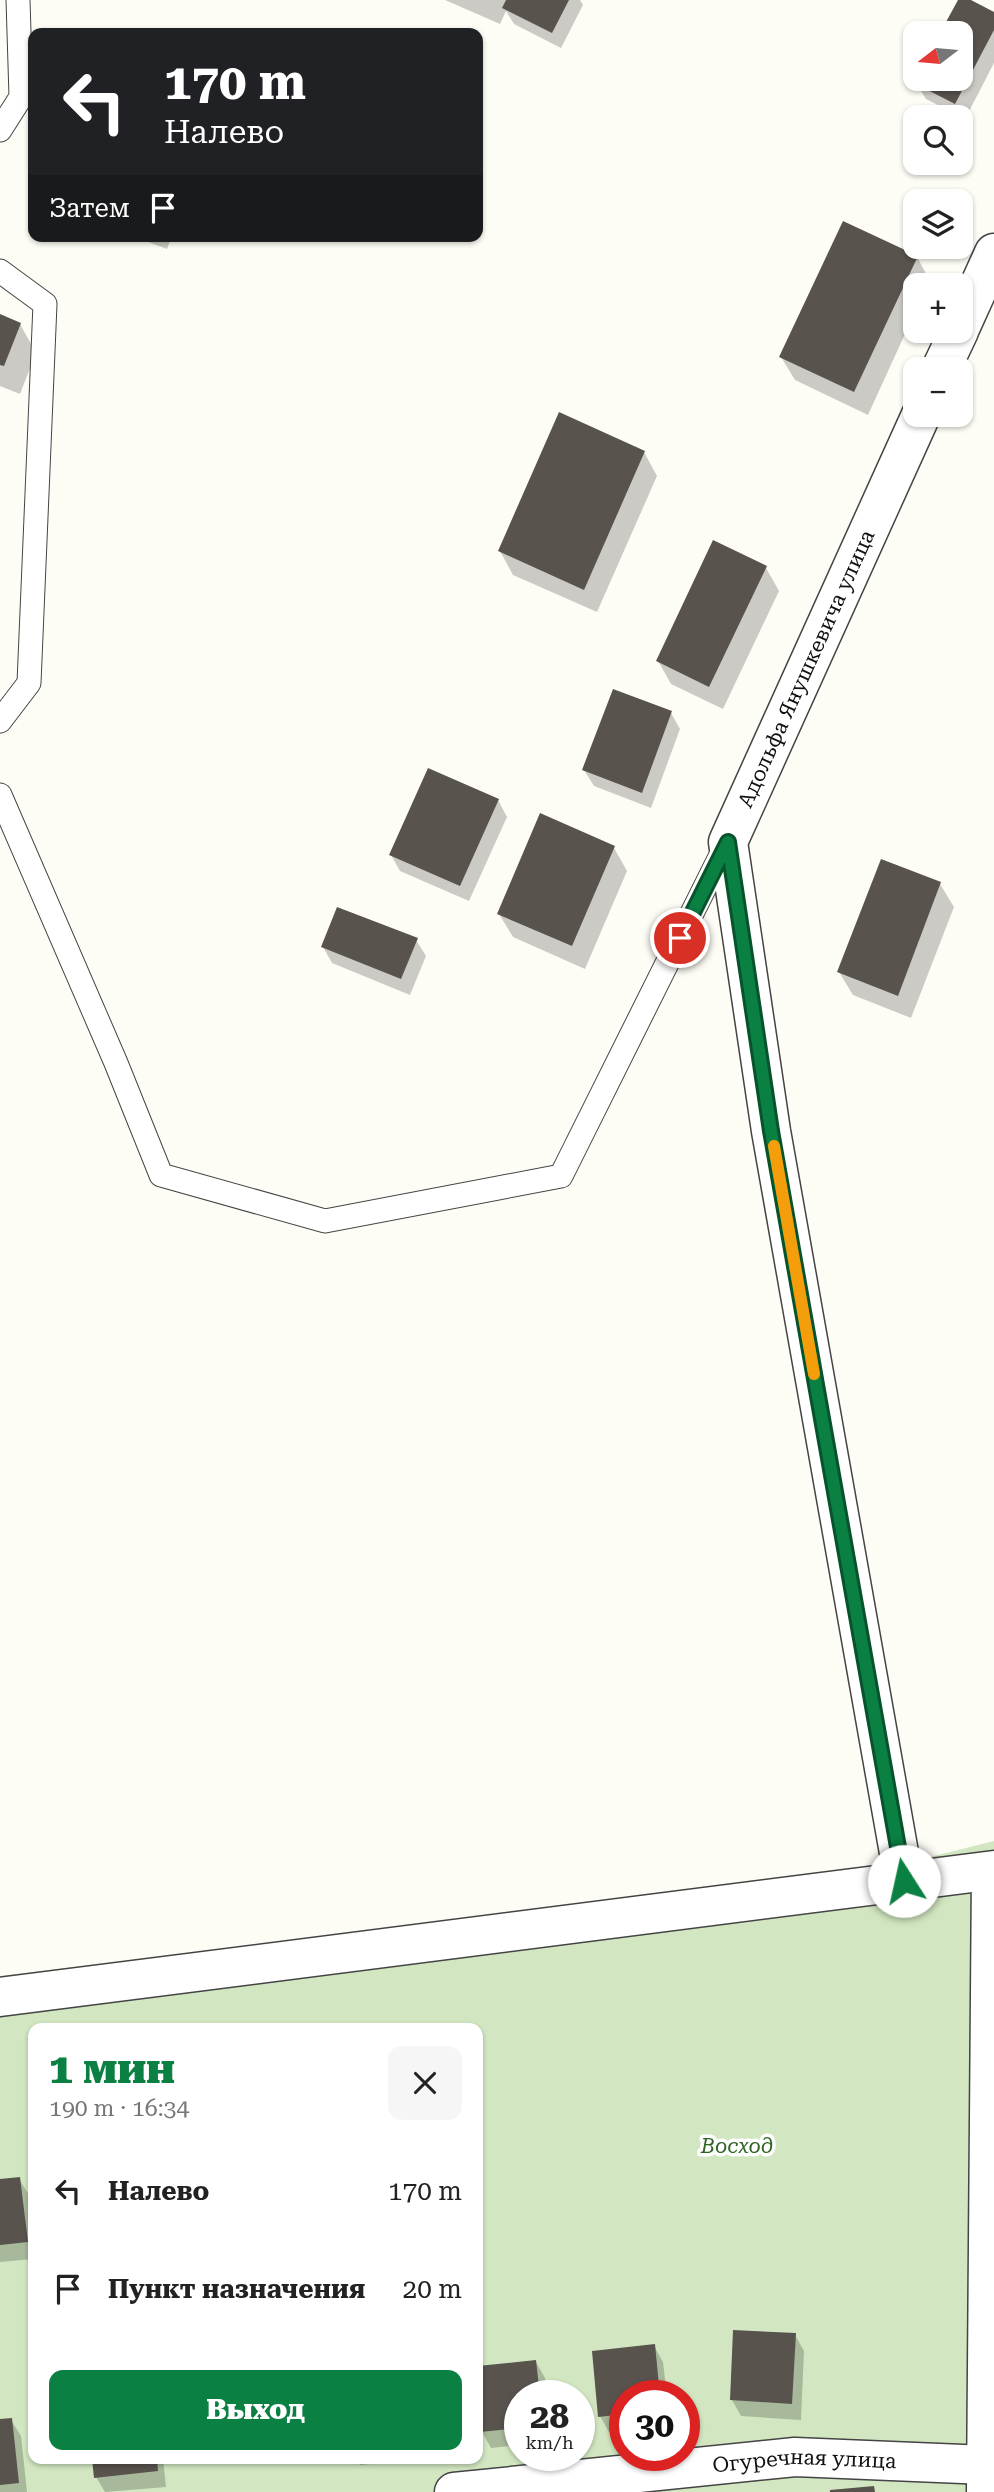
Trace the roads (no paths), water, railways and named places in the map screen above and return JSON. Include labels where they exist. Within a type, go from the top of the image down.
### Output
[{"type":"street","points":[[973,299],[994,253]]},
{"type":"street","name":"Адольфа Янушкевича улица","points":[[728,842],[916,427]]},
{"type":"street","points":[[728,842],[771,1131],[904,1881]]},
{"type":"street","points":[[0,1997],[993,1871],[987,2479]]},
{"type":"street","name":"Огуречная улица","points":[[454,2492],[795,2456],[987,2479]]},
{"type":"lane","points":[[0,130],[21,97],[18,0]]},
{"type":"lane","points":[[0,271],[45,304],[29,682],[0,721]]},
{"type":"lane","points":[[0,795],[116,1063],[161,1175],[326,1222],[562,1176],[728,842]]},
{"type":"park label","name":"Восход","points":[[737,2146]]}]
